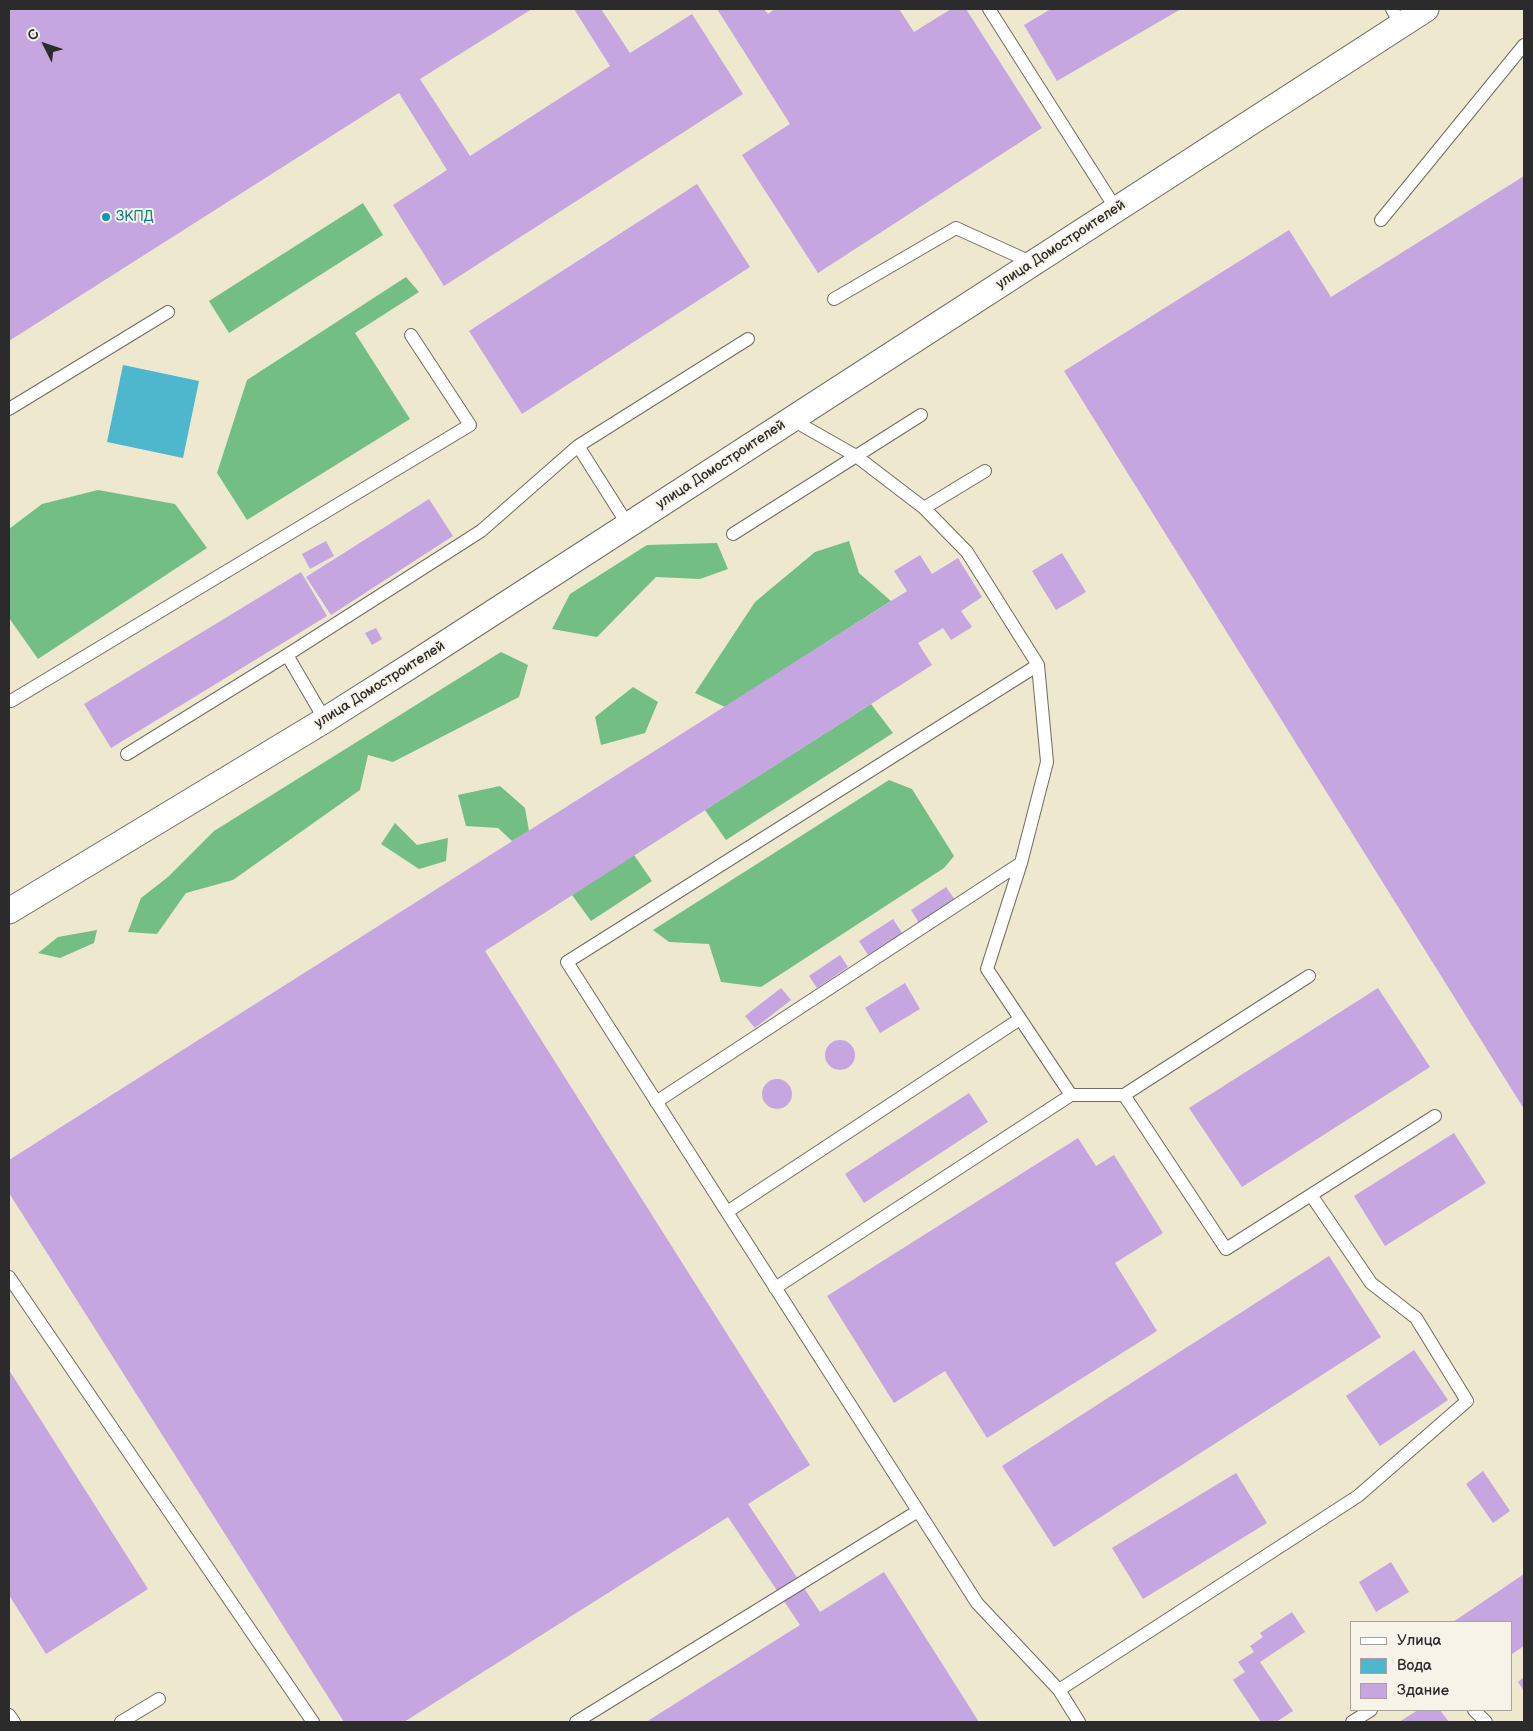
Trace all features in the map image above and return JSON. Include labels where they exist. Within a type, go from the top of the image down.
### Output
[{"type":"street","name":"улица Домостроителей","points":[[9,911],[325,720],[628,525],[1116,209],[1397,17],[1426,9]]},
{"type":"lane","points":[[989,9],[1116,209]]},
{"type":"lane","points":[[1381,220],[1524,44]]},
{"type":"lane","points":[[834,299],[956,228],[1033,263]]},
{"type":"lane","points":[[9,409],[168,312]]},
{"type":"lane","points":[[10,702],[470,425],[411,335]]},
{"type":"lane","points":[[127,754],[287,655],[481,531],[578,446],[748,338]]},
{"type":"lane","points":[[733,534],[921,415]]},
{"type":"lane","points":[[791,419],[856,456],[924,508],[968,552],[1038,665],[1047,762],[1021,863],[987,969],[1071,1095]]},
{"type":"lane","points":[[578,446],[628,525]]},
{"type":"lane","points":[[924,508],[985,471]]},
{"type":"lane","points":[[287,655],[325,720]]},
{"type":"lane","points":[[1038,665],[567,962],[977,1603],[1059,1690],[1079,1722]]},
{"type":"lane","points":[[656,1102],[1021,863]]},
{"type":"lane","points":[[776,1288],[1071,1095],[1124,1095],[1309,976]]},
{"type":"lane","points":[[727,1212],[1020,1019]]},
{"type":"lane","points":[[1124,1095],[1226,1248],[1435,1116]]},
{"type":"lane","points":[[1059,1690],[1358,1496],[1467,1401],[1416,1318],[1371,1283],[1310,1195]]},
{"type":"lane","points":[[9,1277],[313,1722]]},
{"type":"lane","points":[[576,1722],[918,1511]]},
{"type":"lane","points":[[121,1722],[159,1699]]},
{"type":"lane","points":[[1352,1722],[1369,1711]]},
{"type":"lane","points":[[1475,1711],[1486,1722]]},
{"type":"lane","points":[[9,1715],[14,1722]]},
{"type":"green space","points":[[363,203],[383,235],[229,333],[209,301]]},
{"type":"green space","points":[[406,277],[419,292],[355,333],[410,419],[247,520],[217,473],[247,380]]},
{"type":"green space","points":[[98,490],[175,504],[207,548],[38,659],[9,618],[9,529],[42,504]]},
{"type":"green space","points":[[849,541],[859,573],[891,601],[725,707],[695,693],[755,602],[815,552]]},
{"type":"green space","points":[[717,543],[728,569],[700,579],[656,577],[597,637],[552,629],[570,594],[647,545]]},
{"type":"green space","points":[[501,652],[528,665],[519,697],[393,762],[368,755],[360,790],[233,880],[186,893],[157,934],[128,932],[141,898],[168,877],[214,831]]},
{"type":"green space","points":[[633,687],[658,702],[645,733],[601,745],[595,717]]},
{"type":"green space","points":[[871,704],[893,733],[726,840],[705,810]]},
{"type":"green space","points":[[889,780],[912,789],[954,856],[944,868],[761,987],[721,982],[709,944],[669,942],[653,930]]},
{"type":"green space","points":[[500,786],[525,808],[529,831],[512,841],[498,828],[466,826],[458,795]]},
{"type":"green space","points":[[395,823],[417,845],[448,838],[446,861],[419,869],[381,844]]},
{"type":"green space","points":[[634,855],[652,881],[591,921],[572,895]]},
{"type":"green space","points":[[97,930],[94,943],[60,958],[38,953],[58,937]]},
{"type":"water","points":[[123,365],[199,381],[183,458],[107,442]]},
{"type":"building","name":"ЗКПД","points":[[9,9],[532,9],[420,79],[470,156],[610,66],[574,9],[601,9],[630,53],[692,14],[743,94],[444,286],[393,205],[447,170],[399,93],[9,341]]},
{"type":"building","points":[[717,9],[764,9],[768,14],[775,9],[899,9],[914,32],[951,9],[966,9],[1042,128],[818,273],[742,155],[790,124]]},
{"type":"building","points":[[1051,9],[1181,9],[1057,81],[1024,25]]},
{"type":"building","points":[[1524,176],[1524,1109],[1064,371],[1289,230],[1331,297]]},
{"type":"building","points":[[697,184],[750,267],[522,414],[469,331]]},
{"type":"building","points":[[429,499],[453,536],[331,615],[306,577]]},
{"type":"building","points":[[326,541],[334,556],[310,569],[302,554]]},
{"type":"building","points":[[1062,553],[1086,592],[1056,610],[1032,571]]},
{"type":"building","points":[[920,555],[932,574],[958,558],[982,597],[961,611],[972,627],[951,640],[943,628],[918,643],[932,665],[485,951],[810,1465],[748,1504],[820,1612],[884,1572],[979,1722],[646,1722],[800,1625],[728,1517],[404,1722],[344,1722],[9,1193],[9,1160],[907,591],[894,571]]},
{"type":"building","points":[[301,572],[327,616],[111,748],[84,704]]},
{"type":"building","points":[[376,628],[382,639],[372,645],[365,633]]},
{"type":"building","points":[[946,887],[955,900],[919,923],[911,910]]},
{"type":"building","points":[[893,919],[902,933],[868,955],[859,941]]},
{"type":"building","points":[[840,955],[848,967],[817,988],[809,976]]},
{"type":"building","points":[[905,983],[920,1009],[880,1033],[865,1008]]},
{"type":"building","points":[[781,988],[791,1000],[755,1028],[745,1016]]},
{"type":"building","points":[[1378,988],[1430,1067],[1242,1187],[1189,1108]]},
{"type":"building","points":[[840,1040],[851,1044],[855,1055],[851,1066],[840,1070],[829,1066],[825,1055],[829,1044]]},
{"type":"building","points":[[777,1079],[788,1083],[792,1094],[788,1105],[777,1109],[766,1105],[762,1094],[766,1083]]},
{"type":"building","points":[[969,1093],[988,1122],[864,1203],[845,1174]]},
{"type":"building","points":[[1454,1133],[1486,1183],[1385,1246],[1354,1196]]},
{"type":"building","points":[[1078,1138],[1096,1166],[1114,1155],[1163,1233],[1115,1263],[1157,1331],[987,1438],[945,1371],[894,1403],[827,1296]]},
{"type":"building","points":[[1329,1256],[1381,1337],[1054,1547],[1002,1466]]},
{"type":"building","points":[[1414,1350],[1448,1400],[1380,1446],[1346,1396]]},
{"type":"building","points":[[9,1370],[148,1589],[46,1654],[9,1595]]},
{"type":"building","points":[[1483,1471],[1510,1511],[1493,1523],[1466,1484]]},
{"type":"building","points":[[1236,1473],[1267,1523],[1143,1599],[1112,1548]]},
{"type":"building","points":[[1391,1562],[1409,1592],[1376,1612],[1359,1582]]},
{"type":"building","points":[[1524,1574],[1524,1646],[1513,1653],[1513,1621],[1454,1621]]},
{"type":"building","points":[[1292,1612],[1305,1632],[1260,1662],[1293,1711],[1276,1722],[1261,1722],[1233,1680],[1245,1672],[1238,1662],[1254,1652],[1250,1646],[1263,1637],[1260,1633]]},
{"type":"building","points":[[1524,1677],[1524,1691],[1518,1682]]},
{"type":"building","points":[[1416,1711],[1441,1711],[1449,1722],[1399,1722]]},
{"type":"place","name":"ЗКПД","points":[[106,217]]}]
